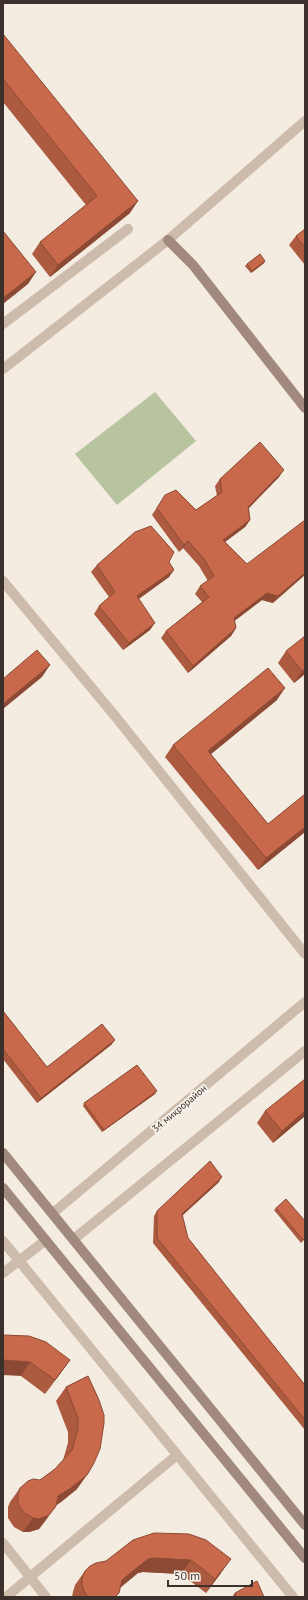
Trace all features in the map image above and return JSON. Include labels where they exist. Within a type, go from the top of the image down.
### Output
[{"type":"street","points":[[3,369],[168,240],[305,121]]},
{"type":"street","points":[[3,324],[128,229]]},
{"type":"street","points":[[168,240],[193,265],[305,408]]},
{"type":"street","points":[[3,581],[115,716],[305,954]]},
{"type":"street","name":"34 микрорайон","points":[[53,1213],[305,1002]]},
{"type":"street","points":[[74,1239],[305,1051]]},
{"type":"street","points":[[3,1153],[305,1525]]},
{"type":"street","points":[[3,1188],[305,1558]]},
{"type":"street","points":[[3,1273],[46,1240]]},
{"type":"street","points":[[3,1241],[293,1597]]},
{"type":"street","points":[[6,1597],[178,1456]]},
{"type":"street","points":[[3,1543],[46,1597]]},
{"type":"green space","points":[[155,392],[196,441],[117,505],[75,454]]},
{"type":"building","points":[[3,34],[138,201],[58,265],[40,242],[97,196],[3,79]]},
{"type":"building","points":[[305,229],[305,248],[296,236]]},
{"type":"building","points":[[3,231],[36,272],[3,298]]},
{"type":"building","points":[[260,254],[265,261],[252,271],[247,264]]},
{"type":"building","points":[[260,442],[284,470],[248,507],[250,520],[223,540],[247,564],[305,520],[305,573],[278,596],[267,593],[234,618],[236,628],[193,666],[166,631],[209,597],[200,586],[214,576],[204,559],[188,541],[184,545],[157,508],[165,495],[176,490],[196,510],[222,492],[220,479]]},
{"type":"building","points":[[151,526],[174,552],[169,562],[174,570],[137,596],[155,623],[129,643],[99,606],[115,592],[97,565],[135,532]]},
{"type":"building","points":[[305,636],[305,669],[302,671],[286,651]]},
{"type":"building","points":[[37,650],[50,665],[3,704],[3,679]]},
{"type":"building","points":[[268,668],[285,688],[208,751],[268,824],[305,794],[305,827],[266,858],[173,745]]},
{"type":"building","points":[[3,1011],[47,1067],[102,1024],[115,1040],[41,1098],[3,1049]]},
{"type":"building","points":[[137,1065],[157,1091],[104,1130],[84,1103]]},
{"type":"building","points":[[305,1079],[305,1111],[282,1131],[265,1111]]},
{"type":"building","points":[[210,1161],[222,1177],[182,1214],[188,1238],[305,1385],[305,1420],[157,1238],[157,1211]]},
{"type":"building","points":[[286,1199],[305,1221],[305,1238],[303,1240],[276,1208]]},
{"type":"building","points":[[3,1335],[29,1336],[46,1342],[70,1360],[55,1380],[30,1362],[3,1360]]},
{"type":"building","points":[[88,1376],[104,1415],[100,1449],[87,1475],[58,1496],[56,1506],[49,1515],[39,1519],[33,1518],[24,1513],[18,1504],[18,1493],[20,1488],[28,1481],[33,1479],[40,1480],[55,1469],[72,1450],[78,1429],[78,1418],[66,1387]]},
{"type":"building","points":[[154,1533],[189,1534],[206,1540],[231,1559],[215,1579],[191,1560],[148,1559],[122,1580],[119,1593],[115,1597],[88,1597],[82,1585],[82,1578],[85,1571],[90,1566],[106,1561],[133,1540]]},
{"type":"building","points":[[257,1581],[264,1597],[236,1597],[235,1593]]}]
